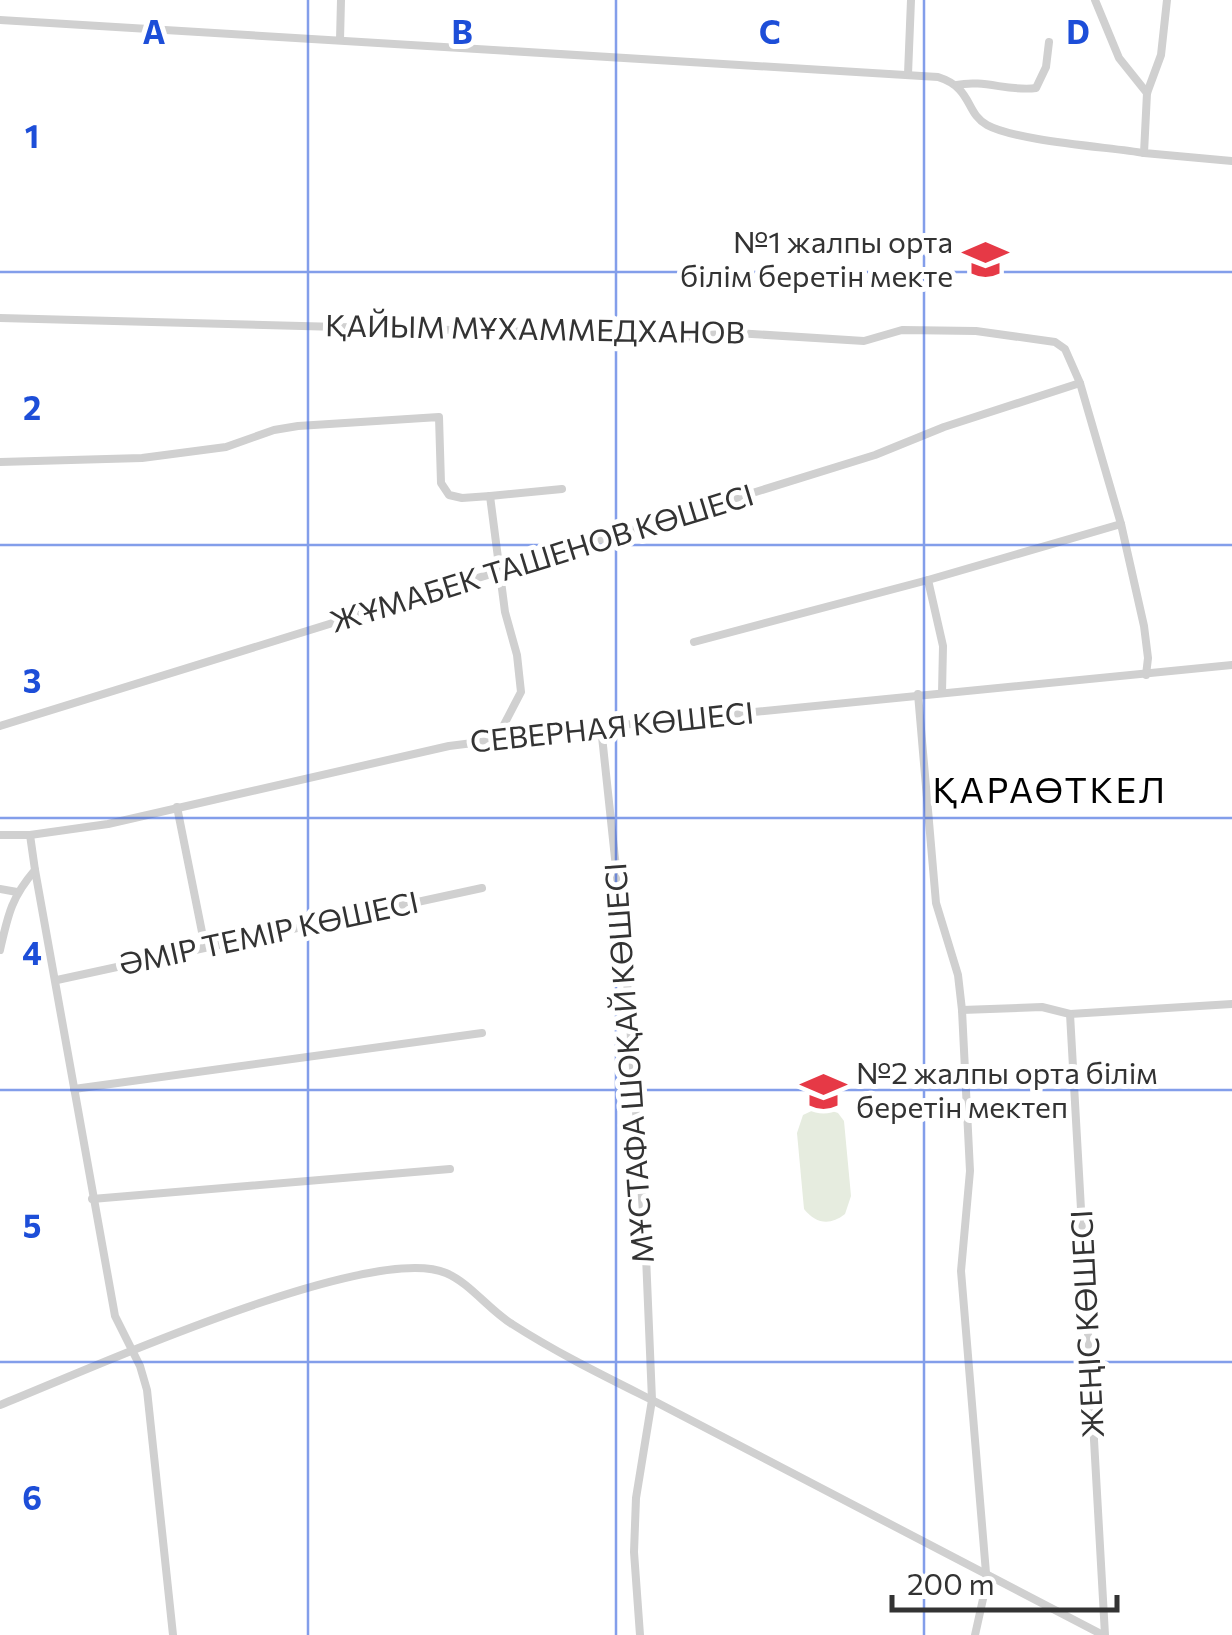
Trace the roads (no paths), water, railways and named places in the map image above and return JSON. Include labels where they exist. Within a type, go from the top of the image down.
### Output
[{"type":"street","points":[[340,40],[341,0]]},
{"type":"street","points":[[908,74],[911,0]]},
{"type":"street","points":[[1095,0],[1118,58],[1147,93]]},
{"type":"street","points":[[1144,153],[1147,93],[1161,54],[1167,0]]},
{"type":"street","points":[[0,20],[938,77],[958,86],[979,120],[1004,132],[1144,153],[1232,160]]},
{"type":"street","points":[[958,86],[970,83],[1036,88],[1046,67],[1049,42]]},
{"type":"street","name":"ҚАЙЫМ МҰХАММЕДХАНОВ","points":[[0,318],[668,338],[736,333],[864,341],[902,330],[976,331],[1055,342],[1065,349],[1080,383]]},
{"type":"street","points":[[1080,383],[1121,524],[1144,626],[1146,675]]},
{"type":"street","name":"ЖҰМАБЕК ТАШЕНОВ КӨШЕСІ","points":[[0,726],[875,455],[944,427],[1080,383]]},
{"type":"street","points":[[0,462],[142,458],[226,447],[298,426],[439,417],[441,483],[449,495],[462,498],[562,488]]},
{"type":"street","points":[[490,496],[521,692],[496,740]]},
{"type":"street","points":[[694,642],[1121,524]]},
{"type":"street","points":[[928,580],[941,634],[942,693]]},
{"type":"street","name":"СЕВЕРНАЯ КӨШЕСІ","points":[[0,835],[108,824],[448,746],[918,694],[1232,665]]},
{"type":"street","points":[[918,694],[936,904],[958,975],[962,1010],[970,1170],[961,1271],[986,1573],[975,1635]]},
{"type":"street","name":"МҰСТАФА ШОҚАЙ КӨШЕСІ","points":[[602,727],[625,952],[646,1256],[652,1400],[636,1498],[634,1552],[640,1635]]},
{"type":"street","points":[[177,807],[204,947]]},
{"type":"street","points":[[30,834],[114,1316],[140,1366],[146,1390],[173,1635]]},
{"type":"street","points":[[0,950],[10,906],[36,870]]},
{"type":"street","points":[[0,888],[17,892]]},
{"type":"street","name":"ӘМІР ТЕМІР КӨШЕСІ","points":[[57,980],[482,888]]},
{"type":"street","points":[[962,1010],[1042,1006],[1070,1014],[1232,1004]]},
{"type":"street","name":"ЖЕҢІС КӨШЕСІ","points":[[1070,1014],[1104,1635]]},
{"type":"street","points":[[74,1089],[482,1034]]},
{"type":"street","points":[[92,1199],[450,1169]]},
{"type":"street","points":[[0,1405],[273,1298],[348,1278],[404,1269],[433,1269],[449,1274],[508,1322],[576,1363],[1104,1635]]},
{"type":"place","name":"№1 жалпы орта білім беретін мекте","points":[[986,260]]},
{"type":"place","name":"№2 жалпы орта білім беретін мектеп","points":[[823,1091]]},
{"type":"district","name":"ҚАРАӨТКЕЛ","points":[[1050,791]]}]
